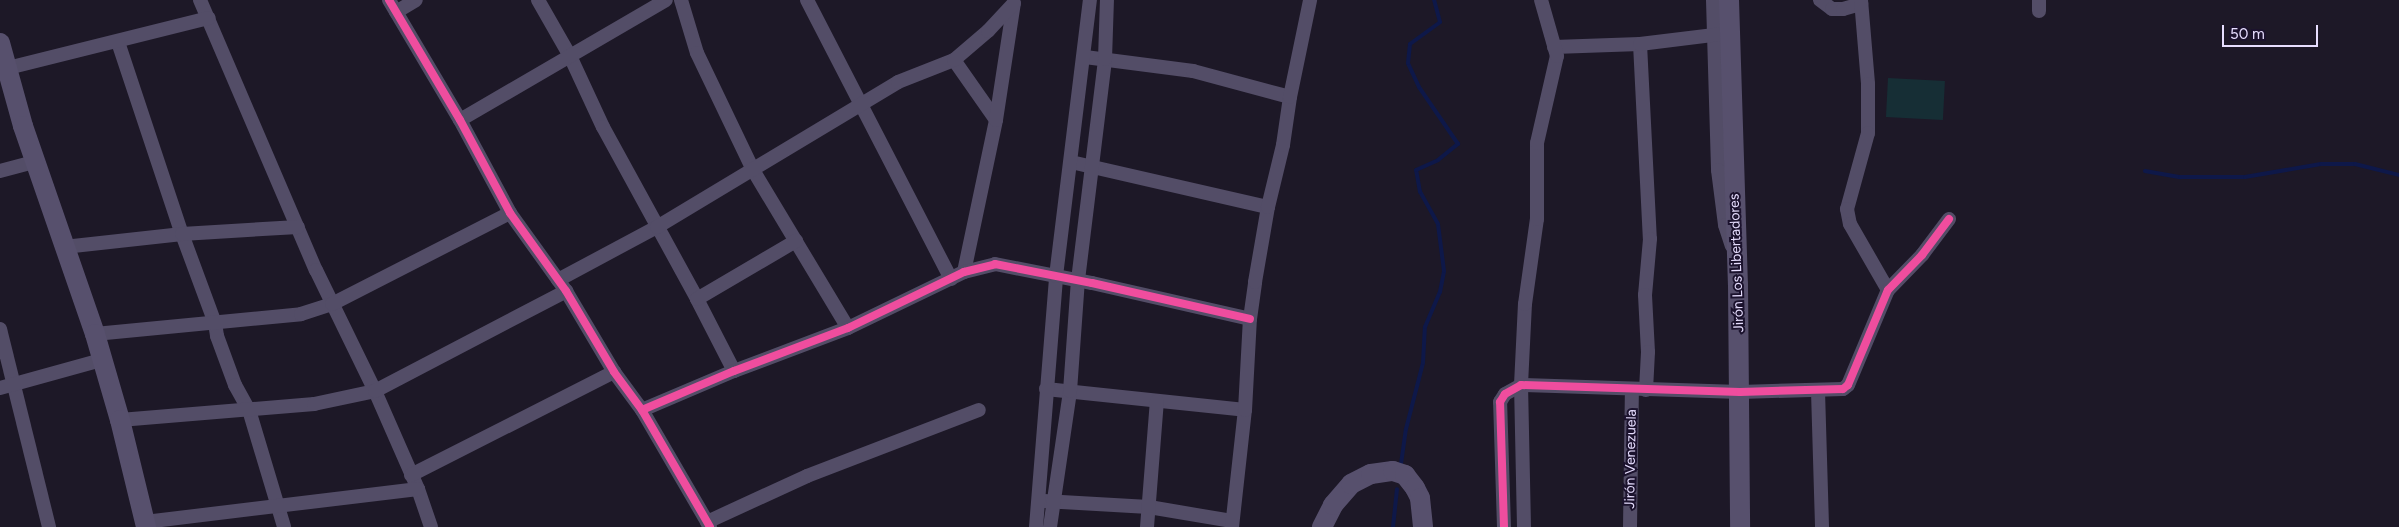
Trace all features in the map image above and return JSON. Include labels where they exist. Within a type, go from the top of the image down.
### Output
[{"type":"street","points":[[200,0],[332,304],[375,392],[418,489],[431,527]]},
{"type":"street","points":[[416,0],[392,6],[460,120],[510,213],[562,285],[614,372],[642,410],[708,525],[807,476],[979,410]]},
{"type":"street","points":[[538,0],[570,56],[590,102],[697,298],[734,371]]},
{"type":"street","points":[[460,120],[666,0]]},
{"type":"street","points":[[681,0],[697,53],[753,170],[848,328]]},
{"type":"street","points":[[807,0],[951,279]]},
{"type":"street","points":[[1050,527],[1045,501],[1046,389],[1056,276],[1085,57],[1090,0]]},
{"type":"street","points":[[1036,527],[1045,501],[1070,391],[1078,280],[1105,59],[1107,0]]},
{"type":"street","points":[[1524,527],[1521,385],[1525,304],[1537,219],[1537,143],[1557,56],[1540,0]]},
{"type":"street","points":[[1554,47],[1640,44],[1721,34],[1713,0]]},
{"type":"street","name":"Jirón Los Libertadores","points":[[1728,0],[1721,34],[1738,264],[1740,527]]},
{"type":"street","points":[[1820,0],[1832,9],[1843,9],[1861,2],[1868,84],[1868,134],[1847,209],[1850,224],[1888,290]]},
{"type":"street","points":[[120,420],[314,404],[375,392],[562,285],[898,82],[954,60],[988,31],[1014,1]]},
{"type":"street","points":[[964,272],[996,120],[1014,1]]},
{"type":"street","points":[[1045,501],[1150,507],[1232,524],[1245,410],[1250,319],[1268,207],[1283,145],[1307,1]]},
{"type":"street","points":[[4,69],[209,18]]},
{"type":"street","points":[[118,42],[182,234],[215,322],[217,336],[232,376],[249,410],[280,507],[284,527]]},
{"type":"street","points":[[0,43],[4,69],[95,334],[120,420],[145,524],[418,489]]},
{"type":"street","name":"Jirón Venezuela","points":[[1630,527],[1639,390],[1648,352],[1646,295],[1650,239],[1640,44]]},
{"type":"street","points":[[1085,57],[1193,71],[1290,97]]},
{"type":"street","points":[[954,60],[996,120]]},
{"type":"street","points":[[0,171],[37,161]]},
{"type":"street","points":[[1071,162],[1268,207]]},
{"type":"street","points":[[95,334],[301,314],[332,304],[510,213]]},
{"type":"street","points":[[1504,527],[1500,402],[1505,394],[1521,385],[1740,392],[1840,390],[1848,384],[1888,290],[1922,255],[1948,219]]},
{"type":"street","points":[[64,247],[182,234],[298,227]]},
{"type":"street","points":[[697,298],[796,241]]},
{"type":"street","points":[[642,410],[734,371],[848,328],[964,272],[995,264],[1078,280],[1250,319]]},
{"type":"street","points":[[0,329],[49,527]]},
{"type":"street","points":[[0,388],[102,360]]},
{"type":"street","points":[[411,475],[614,372]]},
{"type":"street","points":[[1046,389],[1245,410]]},
{"type":"street","points":[[1818,391],[1822,527]]},
{"type":"street","points":[[1147,527],[1158,401]]},
{"type":"street","points":[[1322,527],[1333,505],[1351,484],[1371,474],[1393,471],[1405,475],[1420,498],[1423,527]]},
{"type":"shaded area","points":[[1888,78],[1945,81],[1943,120],[1886,117]]},
{"type":"waterway","points":[[1401,464],[1406,429],[1423,363],[1425,327],[1440,292],[1444,271],[1438,224],[1420,192],[1416,170],[1438,160],[1458,144],[1419,87],[1408,63],[1410,44],[1440,22],[1434,0]]},
{"type":"waterway","points":[[2145,171],[2180,177],[2245,177],[2321,164],[2355,164],[2399,175]]},
{"type":"waterway","points":[[1393,527],[1397,489]]},
{"type":"cycle path","points":[[389,0],[460,120],[510,213],[566,291],[614,372],[642,410],[710,527]]},
{"type":"cycle path","points":[[1504,527],[1500,402],[1505,394],[1521,385],[1740,392],[1843,389],[1848,385],[1888,290],[1922,255],[1949,219]]},
{"type":"cycle path","points":[[642,410],[734,371],[848,328],[964,272],[995,264],[1092,283],[1250,319]]}]
